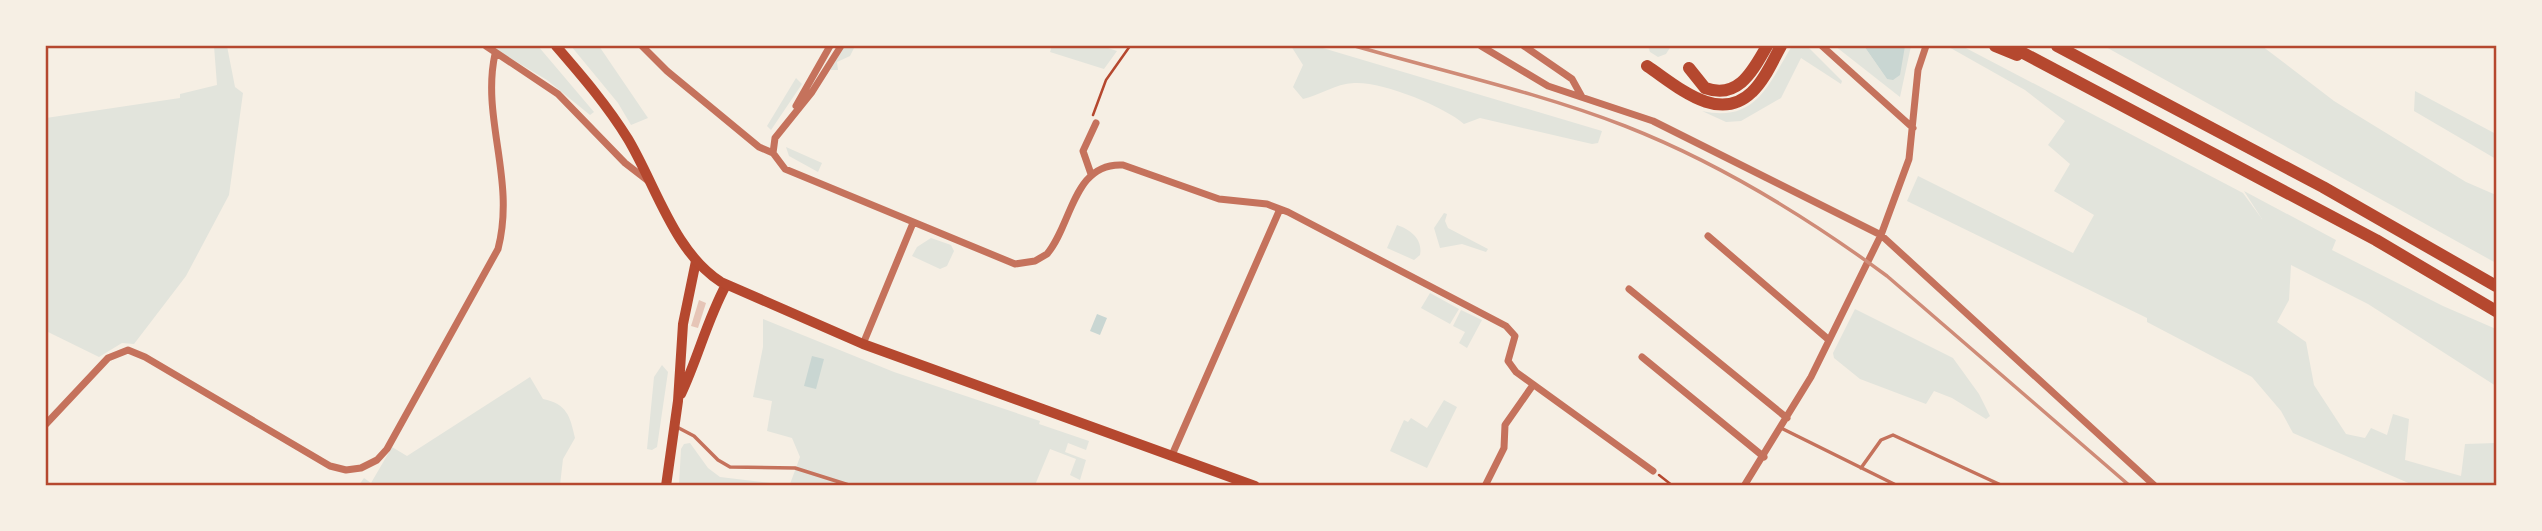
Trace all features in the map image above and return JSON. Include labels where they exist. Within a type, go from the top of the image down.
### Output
[{"type":"highway","points":[[1689,68],[1705,88],[1728,90],[1749,76],[1767,46]]},
{"type":"highway","points":[[1647,66],[1703,102],[1727,104],[1751,93],[1781,46]]},
{"type":"highway","points":[[1995,46],[2074,79]]},
{"type":"highway","points":[[2010,46],[2376,240],[2497,311]]},
{"type":"highway","points":[[2057,46],[2334,192],[2497,286]]},
{"type":"main road","points":[[556,46],[602,100],[696,261],[726,285],[863,344],[1255,485]]},
{"type":"main road","points":[[666,485],[678,401],[683,324],[696,261]]},
{"type":"main road","points":[[678,401],[697,359],[709,318],[726,285]]},
{"type":"street","points":[[486,46],[558,94],[625,163],[653,185]]},
{"type":"street","points":[[642,46],[667,71],[750,139],[773,153],[785,169],[1006,260],[1029,263],[1042,258],[1051,249],[1091,174],[1103,167],[1123,165],[1219,199],[1280,209],[1506,326],[1515,336],[1508,356],[1510,365],[1533,385],[1653,471]]},
{"type":"street","points":[[773,153],[775,138],[795,110],[830,46]]},
{"type":"street","points":[[795,110],[812,92],[841,46]]},
{"type":"street","points":[[1481,46],[1536,80],[1634,114],[1676,132],[1881,235],[2155,485]]},
{"type":"street","points":[[1524,46],[1572,79],[1582,97]]},
{"type":"street","points":[[1822,46],[1913,128]]},
{"type":"street","points":[[1744,485],[1787,418],[1829,341],[1881,235],[1905,172],[1913,128],[1918,70],[1926,46]]},
{"type":"street","points":[[46,424],[108,358],[128,351],[145,356],[330,466],[351,470],[377,460],[402,426],[498,249],[504,225],[505,193],[492,88],[495,54]]},
{"type":"street","points":[[1091,174],[1083,151],[1096,122]]},
{"type":"street","points":[[1172,454],[1280,209]]},
{"type":"street","points":[[863,344],[876,319],[913,223]]},
{"type":"street","points":[[1709,236],[1829,341]]},
{"type":"street","points":[[1629,289],[1787,418]]},
{"type":"street","points":[[1642,357],[1764,457]]},
{"type":"street","points":[[1485,485],[1504,448],[1505,425],[1533,385]]},
{"type":"lane","points":[[673,426],[694,436],[718,460],[730,467],[794,468],[852,485]]},
{"type":"lane","points":[[1781,428],[1898,485]]},
{"type":"lane","points":[[1861,468],[1881,440],[1893,435],[2003,485]]},
{"type":"path","points":[[1096,122],[1092,112],[1097,99],[1130,46]]},
{"type":"path","points":[[1653,471],[1674,485]]},
{"type":"shaded area","points":[[214,46],[227,46],[235,87],[243,93],[229,195],[186,276],[134,344],[122,343],[99,357],[46,331],[46,118],[180,98],[180,94],[217,85]]},
{"type":"shaded area","points":[[490,46],[538,46],[594,112],[590,115],[547,80]]},
{"type":"shaded area","points":[[571,46],[599,46],[648,118],[631,125],[618,103]]},
{"type":"shaded area","points":[[845,46],[855,46],[850,56],[837,62],[838,70],[830,70]]},
{"type":"shaded area","points":[[1052,46],[1102,46],[1117,51],[1104,69],[1050,52]]},
{"type":"shaded area","points":[[1291,46],[1316,46],[1602,131],[1598,143],[1592,144],[1480,118],[1464,124],[1412,96],[1366,83],[1340,85],[1303,99],[1293,87],[1303,65]]},
{"type":"shaded area","points":[[1648,46],[1671,46],[1666,54],[1658,57],[1650,52]]},
{"type":"shaded area","points":[[1792,46],[1807,46],[1842,81],[1841,84],[1801,58],[1781,98],[1741,121],[1726,122],[1702,111],[1720,113],[1748,106],[1767,87]]},
{"type":"shaded area","points":[[1835,46],[1864,46],[1887,79],[1905,46],[1911,46],[1900,97]]},
{"type":"shaded area","points":[[1864,46],[1905,46],[1900,75],[1893,80],[1887,79]]},
{"type":"shaded area","points":[[1947,46],[1962,46],[2243,193],[2262,219],[2244,191],[2336,240],[2332,250],[2443,306],[2496,329],[2496,386],[2368,304],[2291,265],[2289,300],[2277,322],[2306,342],[2314,385],[2346,434],[2365,438],[2371,428],[2387,435],[2393,414],[2409,419],[2405,460],[2461,476],[2465,444],[2496,443],[2496,485],[2413,485],[2293,433],[2281,411],[2252,377],[2147,322],[2147,318],[1907,201],[1918,176],[2073,253],[2094,215],[2054,191],[2070,164],[2048,145],[2065,121],[2025,90]]},
{"type":"shaded area","points":[[2104,46],[2262,46],[2334,101],[2466,182],[2496,195],[2496,263]]},
{"type":"shaded area","points":[[796,78],[802,84],[771,130],[767,126]]},
{"type":"shaded area","points":[[2415,91],[2496,134],[2496,159],[2414,111]]},
{"type":"shaded area","points":[[786,147],[822,163],[818,172],[789,156]]},
{"type":"shaded area","points":[[1444,213],[1447,214],[1445,221],[1448,228],[1488,249],[1486,252],[1462,244],[1440,248],[1434,228]]},
{"type":"shaded area","points":[[1397,225],[1411,232],[1420,244],[1420,255],[1414,260],[1387,248]]},
{"type":"shaded area","points":[[931,238],[951,245],[954,251],[947,266],[940,269],[912,256],[917,247]]},
{"type":"shaded area","points":[[1430,293],[1459,309],[1450,324],[1421,308]]},
{"type":"shaded area","points":[[1855,309],[1953,358],[1979,394],[1990,416],[1986,419],[1952,398],[1934,391],[1926,404],[1860,379],[1834,358],[1833,353]]},
{"type":"shaded area","points":[[1461,310],[1482,320],[1467,348],[1459,343],[1465,332],[1453,326]]},
{"type":"shaded area","points":[[1097,314],[1107,318],[1100,335],[1090,331]]},
{"type":"shaded area","points":[[763,319],[894,372],[1040,421],[1039,424],[1089,441],[1086,450],[1068,443],[1065,452],[1086,460],[1080,480],[1070,475],[1076,459],[1050,449],[1035,485],[790,484],[800,457],[792,438],[767,431],[772,401],[753,397],[763,347]]},
{"type":"shaded area","points":[[812,356],[824,359],[816,389],[804,386]]},
{"type":"shaded area","points":[[662,365],[668,372],[657,447],[652,450],[647,449],[654,377]]},
{"type":"shaded area","points":[[530,377],[543,399],[562,408],[571,423],[575,438],[563,459],[560,485],[359,485],[364,478],[371,483],[392,447],[407,456]]},
{"type":"shaded area","points":[[1444,400],[1457,407],[1427,468],[1390,451],[1404,420],[1408,422],[1411,418],[1427,428]]},
{"type":"shaded area","points":[[690,443],[708,468],[720,477],[788,485],[679,485],[681,449],[684,444]]},
{"type":"building","points":[[699,300],[706,303],[698,328],[691,326]]},
{"type":"railway","points":[[1355,46],[1592,114],[1694,156],[1760,192],[1887,276],[2130,486]]}]
